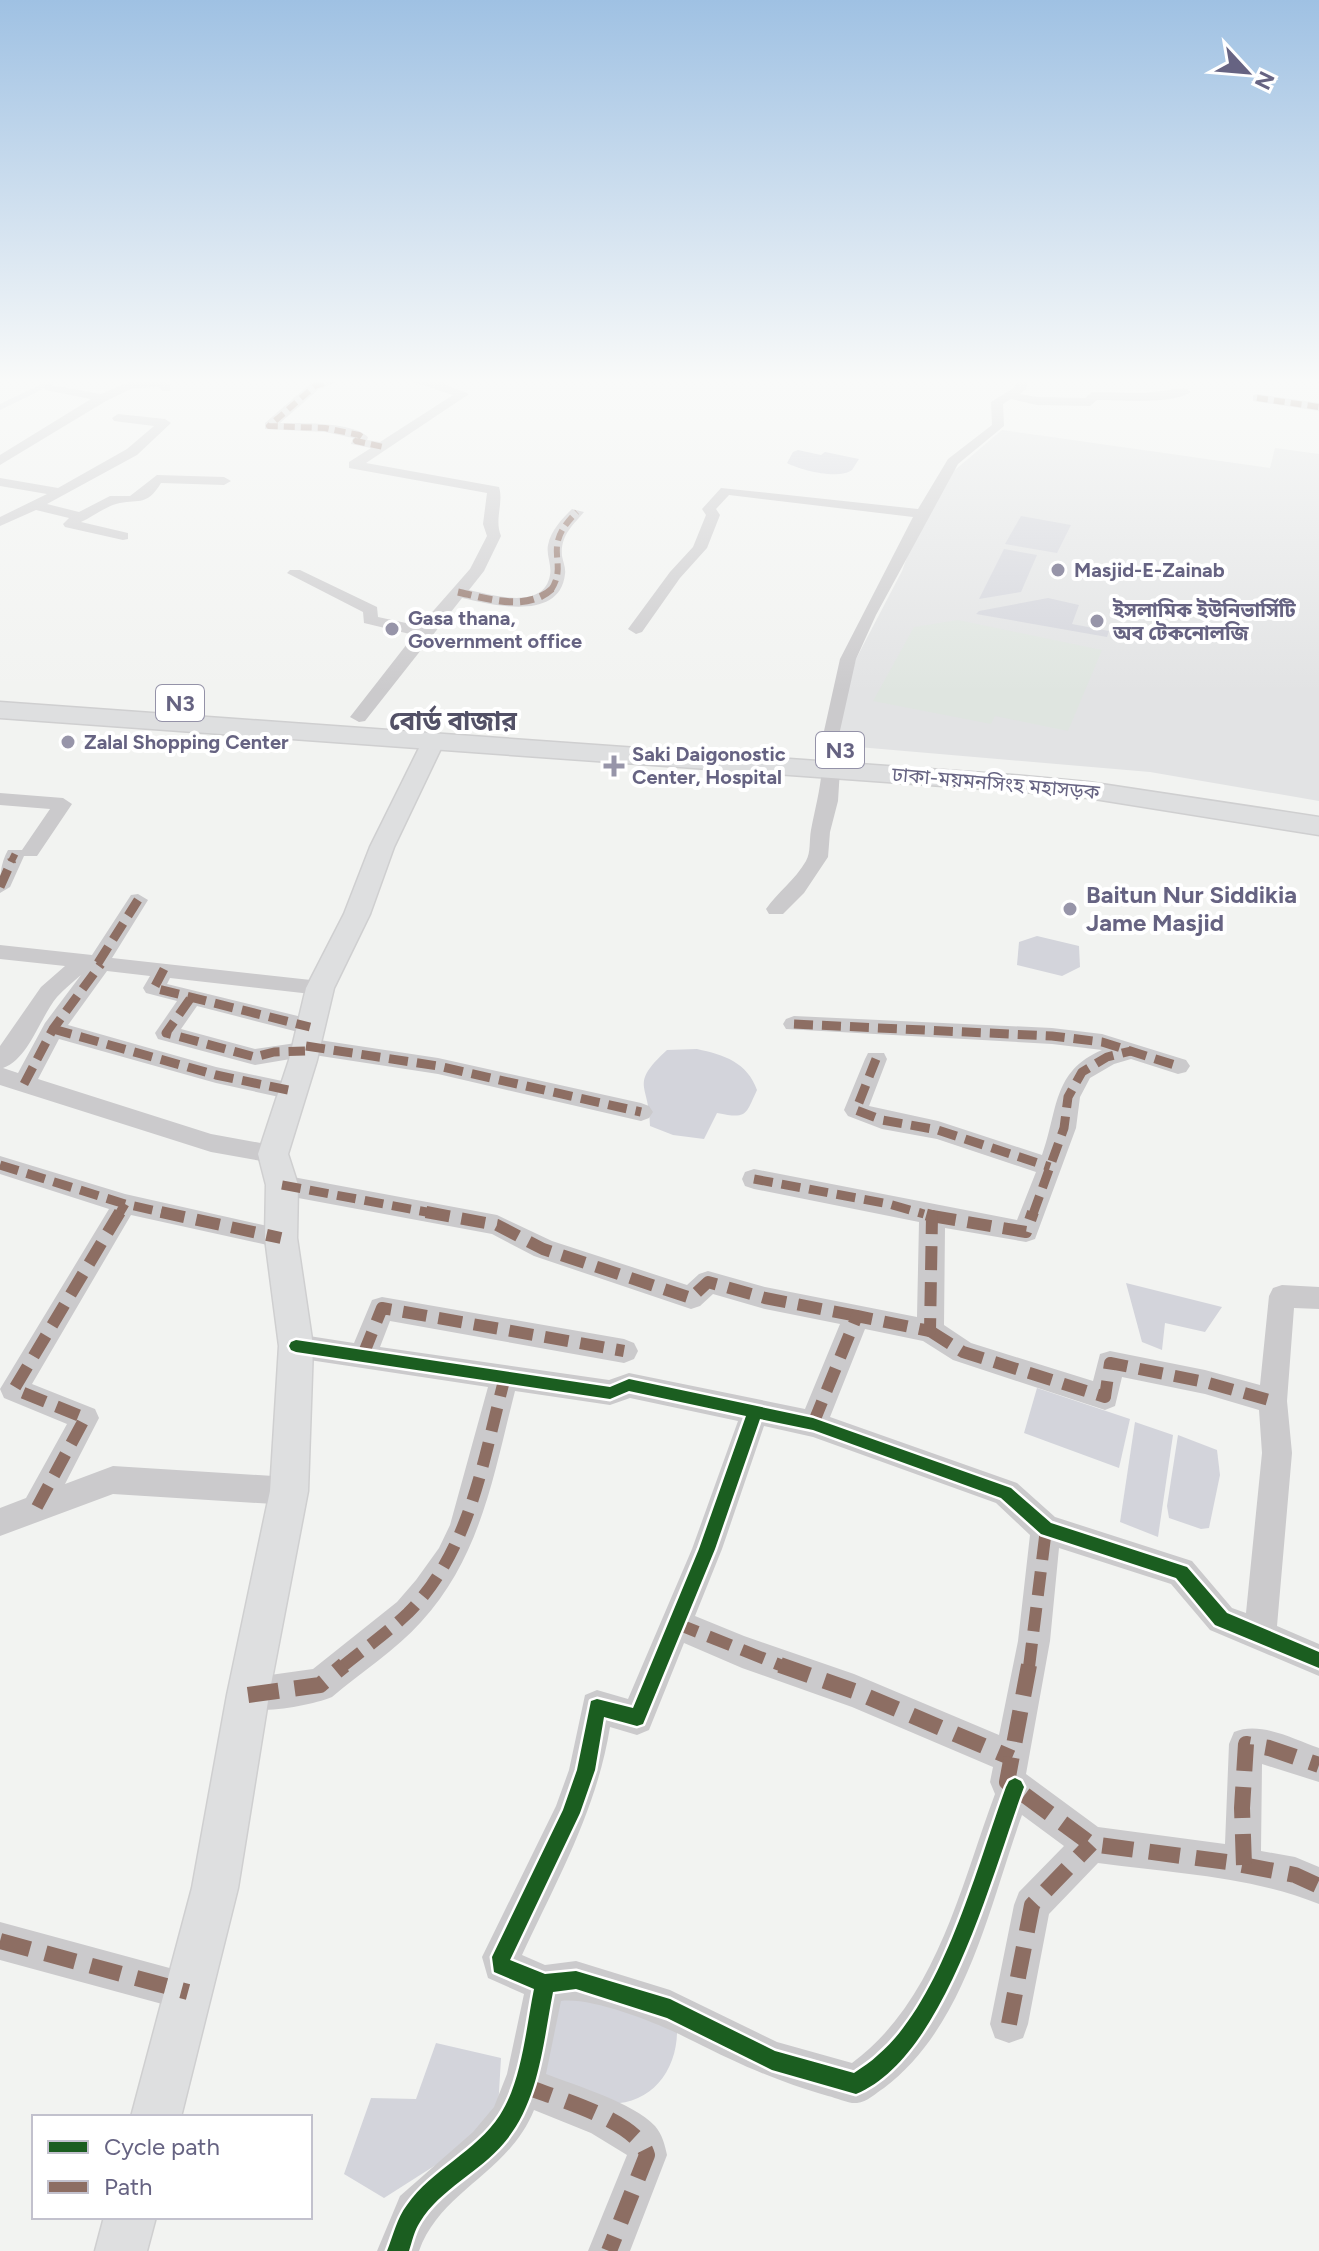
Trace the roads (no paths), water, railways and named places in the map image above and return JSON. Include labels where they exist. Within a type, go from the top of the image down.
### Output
[{"type":"highway","name":"ঢাকা-ময়মনসিংহ মহাসড়ক","points":[[2,707],[434,740],[830,759],[1088,790],[1319,826]]},
{"type":"highway","name":"ঢাকা-ময়মনসিংহ মহাসড়ক","points":[[2,707],[359,717]]},
{"type":"highway","name":"N3","points":[[359,717],[830,759],[1114,774],[1319,805]]},
{"type":"main road","points":[[157,2115],[215,1888],[248,1695],[289,1491],[296,1346],[281,1238],[278,1170],[293,1091],[320,988],[357,914],[382,847],[434,740]]},
{"type":"main road","points":[[121,2251],[129,2219]]},
{"type":"street","points":[[7,483],[55,491],[55,495]]},
{"type":"street","points":[[0,522],[76,483]]},
{"type":"street","points":[[123,536],[70,524],[115,499],[133,500],[150,490],[154,483]]},
{"type":"street","points":[[359,717],[424,632],[477,571],[494,536],[489,526],[489,514],[495,503],[494,490],[455,483]]},
{"type":"street","points":[[776,909],[797,889],[818,857],[820,832],[829,801],[830,759],[848,659],[940,483]]},
{"type":"street","points":[[636,629],[675,575],[700,548],[713,515],[709,509],[726,491],[922,514]]},
{"type":"street","points":[[35,505],[81,517]]},
{"type":"street","points":[[458,592],[504,601],[536,601],[543,597],[558,577],[555,550],[561,527],[577,512]]},
{"type":"street","points":[[295,573],[371,610],[370,620],[424,632]]},
{"type":"street","points":[[0,799],[63,804],[15,856],[0,887]]},
{"type":"street","points":[[24,1084],[53,1029],[138,900]]},
{"type":"street","points":[[0,952],[320,988]]},
{"type":"street","points":[[0,1061],[20,1038],[49,992],[94,963]]},
{"type":"street","points":[[164,969],[154,988],[307,1041],[438,1066],[641,1112]]},
{"type":"street","points":[[190,999],[166,1033],[255,1057],[307,1041]]},
{"type":"street","points":[[794,1024],[1052,1036],[1102,1042],[1178,1066]]},
{"type":"street","points":[[53,1029],[216,1075],[293,1091]]},
{"type":"street","points":[[754,1179],[1026,1232],[1064,1128],[1068,1097],[1082,1072],[1107,1057],[1133,1051]]},
{"type":"street","points":[[876,1059],[856,1110],[882,1120],[938,1130],[1050,1167]]},
{"type":"street","points":[[0,1076],[211,1143],[278,1170],[497,1225],[543,1249],[691,1298],[708,1282],[765,1298],[930,1331],[963,1352],[1105,1397],[1110,1363],[1205,1382],[1273,1401]]},
{"type":"street","points":[[0,1165],[125,1204],[281,1238]]},
{"type":"street","points":[[37,1507],[85,1418],[14,1389],[125,1204]]},
{"type":"street","points":[[930,1331],[932,1216]]},
{"type":"street","points":[[1260,1635],[1277,1453],[1273,1401],[1282,1296],[1319,1298]]},
{"type":"street","points":[[363,1355],[382,1308],[624,1351]]},
{"type":"street","points":[[813,1424],[857,1316]]},
{"type":"street","points":[[296,1346],[610,1393],[629,1385],[813,1424],[1006,1493],[1046,1529],[1181,1572],[1221,1619],[1319,1660]]},
{"type":"street","points":[[248,1695],[320,1685],[408,1613],[427,1591],[450,1559],[465,1526],[505,1377]]},
{"type":"street","points":[[755,1412],[707,1549],[637,1718],[597,1707],[586,1770],[571,1813],[501,1957],[501,1965],[545,1984],[576,1980],[670,2009],[772,2060],[856,2084],[871,2076],[907,2038],[945,1976],[1013,1772],[1034,1641],[1046,1529]]},
{"type":"street","points":[[0,1522],[113,1480],[289,1491]]},
{"type":"street","points":[[675,1623],[742,1652],[854,1691],[1013,1772],[1091,1844],[1244,1865],[1295,1875],[1319,1886]]},
{"type":"street","points":[[1244,1865],[1242,1808],[1246,1744],[1269,1748],[1319,1765]]},
{"type":"street","points":[[1009,2024],[1032,1905],[1091,1844]]},
{"type":"street","points":[[0,1941],[188,1992]]},
{"type":"street","points":[[398,2251],[413,2214],[435,2190],[480,2155],[509,2120],[522,2085],[545,1984]]},
{"type":"street","points":[[522,2085],[625,2129],[643,2143],[647,2155],[609,2251]]},
{"type":"place","name":"Masjid-E-Zainab","points":[[1058,570]]},
{"type":"place","name":"ইসলামিক ইউনিভার্সিটি অব টেকনোলজি","points":[[1097,621]]},
{"type":"place","name":"Gasa thana, Government office","points":[[392,629]]},
{"type":"place","name":"Zalal Shopping Center","points":[[68,742]]},
{"type":"place","name":"Saki Daigonostic Center, Hospital","points":[[614,766]]},
{"type":"place","name":"Baitun Nur Siddikia Jame Masjid","points":[[1070,909]]},
{"type":"district","name":"বোর্ড বাজার","points":[[453,721]]}]
